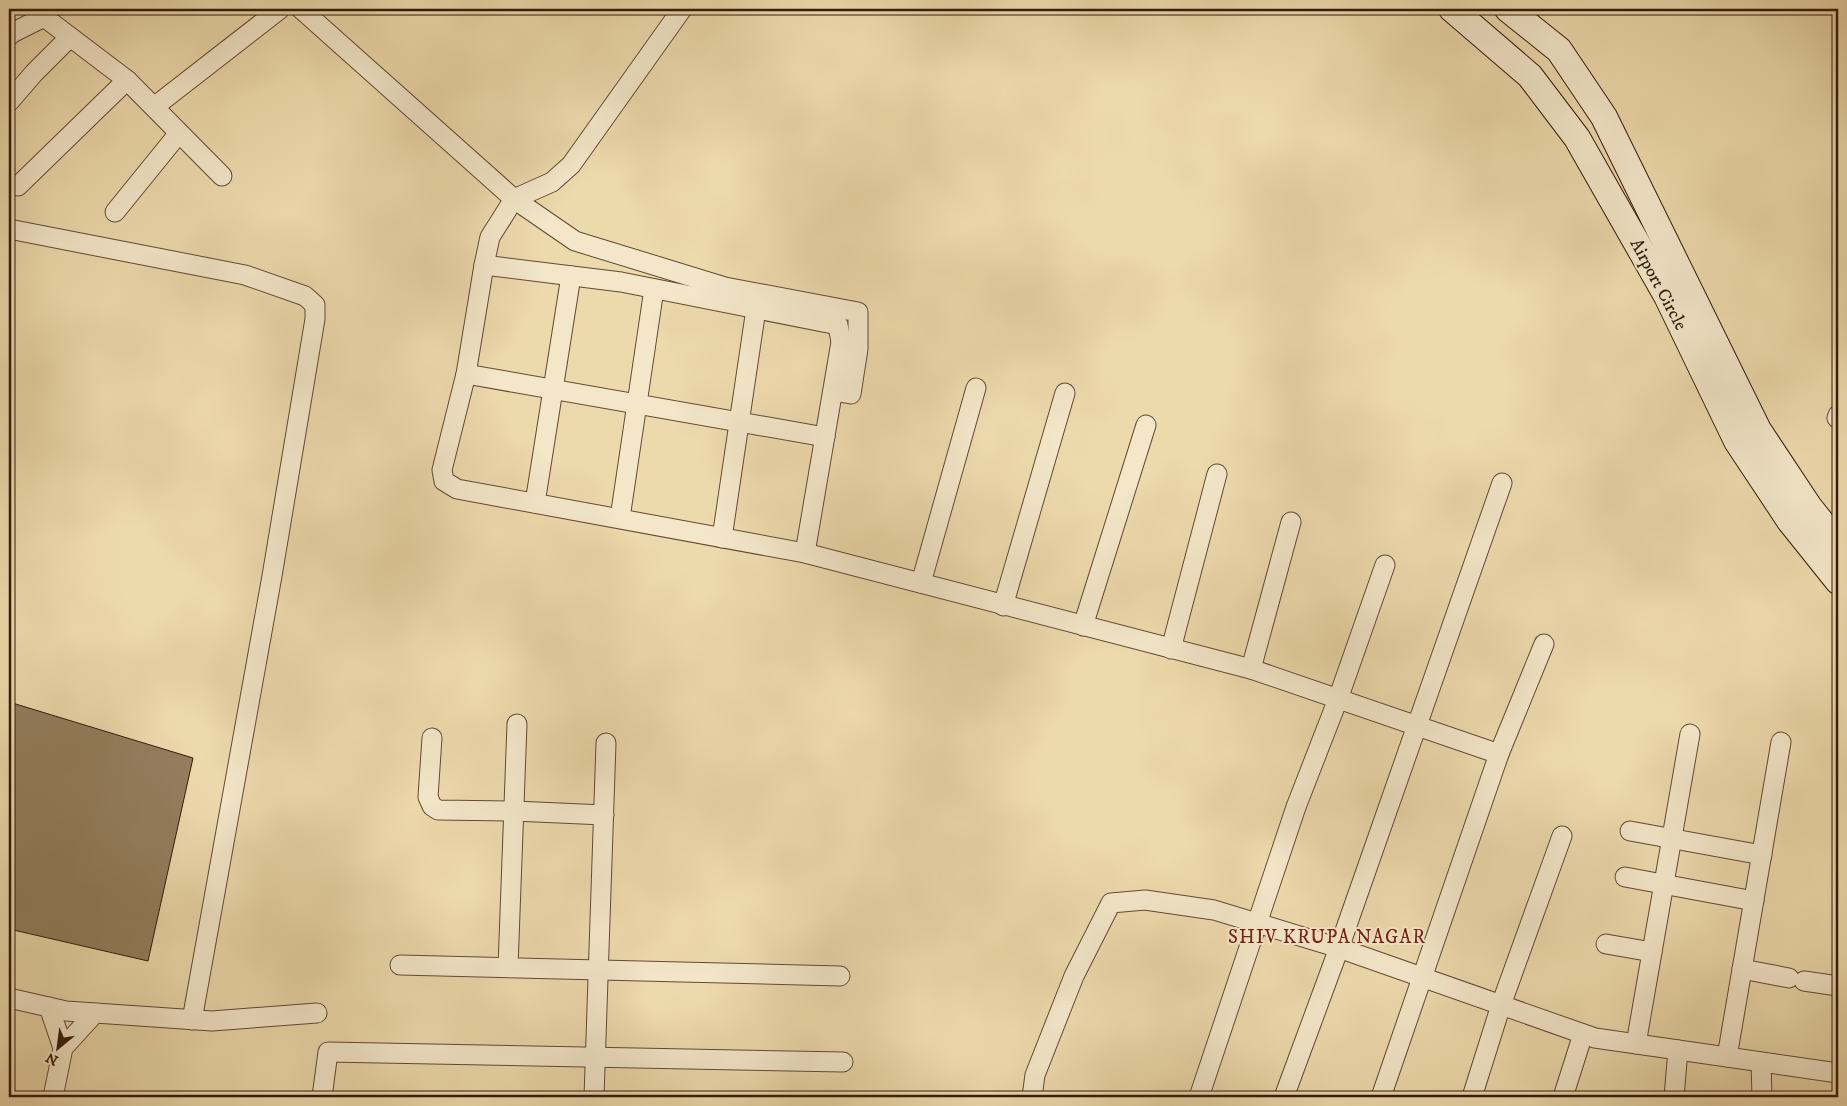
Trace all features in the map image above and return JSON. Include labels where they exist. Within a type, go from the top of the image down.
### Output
[{"type":"main road","name":"Airport Circle","points":[[1452,9],[1530,76],[1577,138],[1667,296],[1738,441],[1790,521],[1838,581]]},
{"type":"main road","name":"Airport Circle","points":[[1508,9],[1559,50],[1604,117],[1758,430],[1809,507],[1838,543]]},
{"type":"street","points":[[154,107],[280,9]]},
{"type":"street","points":[[301,9],[514,199],[575,242],[725,287],[858,312],[858,349],[851,394],[833,391]]},
{"type":"street","points":[[682,9],[571,165],[552,182],[514,199],[490,237],[466,374],[442,470],[444,481],[457,489],[806,553],[1003,606],[1251,669],[1499,754]]},
{"type":"street","points":[[9,36],[44,18],[127,80],[222,176]]},
{"type":"street","points":[[9,102],[34,73],[70,37]]},
{"type":"street","points":[[18,186],[127,80]]},
{"type":"street","points":[[115,212],[179,133]]},
{"type":"street","points":[[9,230],[245,275],[305,296],[315,305],[315,319],[272,576],[192,1020]]},
{"type":"street","points":[[484,265],[621,282],[838,324],[841,342],[806,553]]},
{"type":"street","points":[[536,503],[571,276]]},
{"type":"street","points":[[620,518],[654,289]]},
{"type":"street","points":[[722,538],[756,308]]},
{"type":"street","points":[[466,374],[825,437]]},
{"type":"street","points":[[921,583],[976,388]]},
{"type":"street","points":[[1003,606],[1065,393]]},
{"type":"street","points":[[1083,626],[1146,425]]},
{"type":"street","points":[[1171,649],[1217,474]]},
{"type":"street","points":[[1284,1097],[1339,948],[1502,484]]},
{"type":"street","points":[[1251,669],[1290,522]]},
{"type":"street","points":[[1199,1097],[1296,808],[1338,699],[1385,565]]},
{"type":"street","points":[[1381,1097],[1499,754],[1544,644]]},
{"type":"street","points":[[508,967],[518,724]]},
{"type":"street","points":[[1636,1044],[1690,734]]},
{"type":"street","points":[[432,738],[428,797],[432,806],[438,810],[604,815]]},
{"type":"street","points":[[1727,1057],[1781,742]]},
{"type":"street","points":[[594,1097],[606,743]]},
{"type":"street","points":[[1630,831],[1762,855]]},
{"type":"street","points":[[1472,1097],[1501,1005],[1562,836]]},
{"type":"street","points":[[1625,877],[1754,901]]},
{"type":"street","points":[[1032,1097],[1035,1075],[1074,976],[1111,903],[1145,900],[1214,910],[1339,948],[1595,1038],[1838,1073]]},
{"type":"street","points":[[1606,944],[1652,952]]},
{"type":"street","points":[[400,965],[840,976]]},
{"type":"street","points":[[1742,969],[1838,986]]},
{"type":"street","points":[[9,998],[66,1011],[192,1020],[212,1021],[317,1014]]},
{"type":"street","points":[[49,1007],[63,1048],[53,1097]]},
{"type":"street","points":[[63,1048],[95,1013]]},
{"type":"street","points":[[1562,1097],[1583,1034]]},
{"type":"street","points":[[1674,1097],[1678,1050]]},
{"type":"street","points":[[322,1097],[328,1052],[843,1062]]},
{"type":"street","points":[[1761,1062],[1762,1097]]},
{"type":"building","points":[[9,702],[193,758],[148,961],[9,929]]},
{"type":"district","name":"SHIV KRUPA NAGAR","points":[[1327,936]]}]
